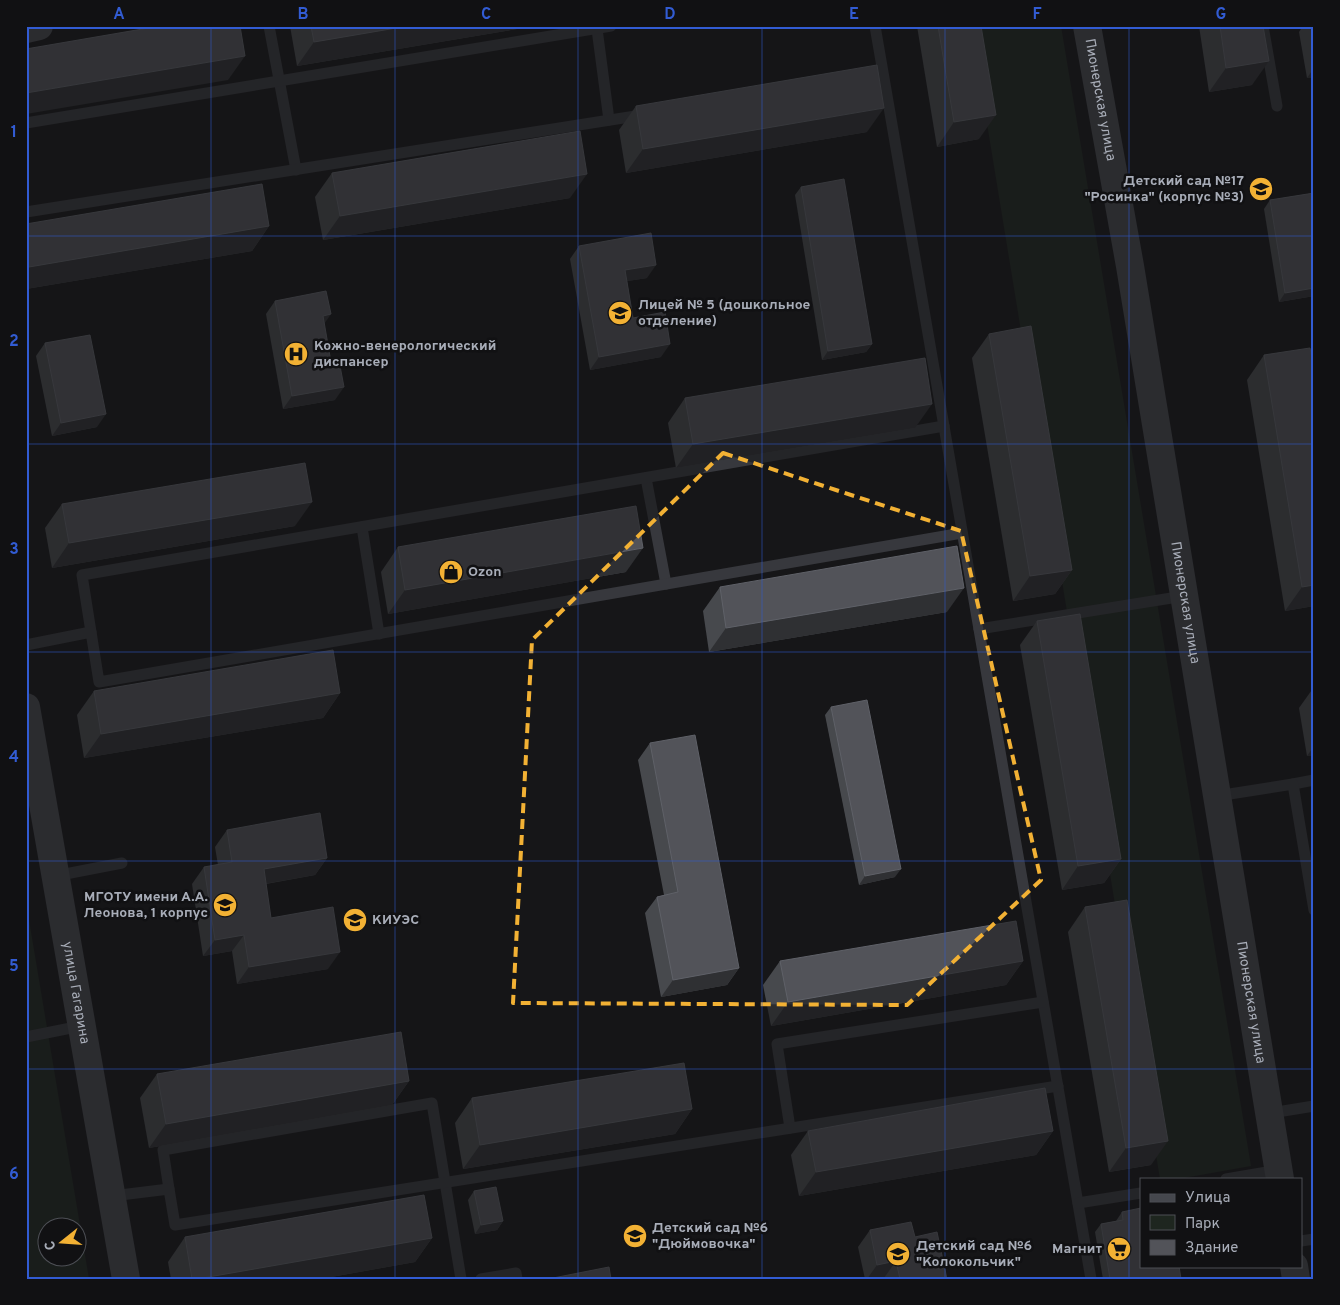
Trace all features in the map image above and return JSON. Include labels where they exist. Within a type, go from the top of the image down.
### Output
[{"type":"main road","points":[[26,29],[39,26]]},
{"type":"main road","name":"Пионерская улица","points":[[1087,26],[1129,260],[1279,1175]]},
{"type":"main road","name":"улица Гагарина","points":[[26,707],[126,1279]]},
{"type":"lane","points":[[270,26],[296,170]]},
{"type":"lane","points":[[26,123],[611,26]]},
{"type":"lane","points":[[874,26],[878,77],[944,426],[1091,1279]]},
{"type":"lane","points":[[1263,26],[1277,106]]},
{"type":"lane","points":[[596,29],[609,120]]},
{"type":"lane","points":[[26,212],[658,112]]},
{"type":"lane","points":[[944,426],[82,576],[99,682],[962,533]]},
{"type":"lane","points":[[646,478],[666,584]]},
{"type":"lane","points":[[362,527],[379,634]]},
{"type":"lane","points":[[979,629],[1184,596]]},
{"type":"lane","points":[[26,645],[91,632]]},
{"type":"lane","points":[[1217,796],[1314,780]]},
{"type":"lane","points":[[1293,784],[1308,842],[1314,910]]},
{"type":"lane","points":[[55,876],[122,863]]},
{"type":"lane","points":[[790,1128],[777,1044],[1044,1002]]},
{"type":"lane","points":[[26,1037],[81,1026]]},
{"type":"lane","points":[[461,1279],[444,1183],[432,1103],[163,1150],[175,1225],[444,1183],[1058,1086]]},
{"type":"lane","points":[[1270,1113],[1314,1106]]},
{"type":"lane","points":[[1239,1178],[1279,1175]]},
{"type":"lane","points":[[111,1196],[169,1189]]},
{"type":"lane","points":[[1078,1203],[1140,1193]]},
{"type":"lane","points":[[481,1279],[516,1273],[517,1279]]},
{"type":"highlighted area","points":[[723,453],[961,531],[1041,880],[907,1005],[513,1003],[532,640]]},
{"type":"green space","points":[[971,26],[1061,26],[1251,1166],[1184,1178],[1160,1178]]},
{"type":"green space","points":[[26,902],[79,1218],[38,1218],[38,1268],[87,1268],[89,1279],[26,1279]]},
{"type":"building","points":[[160,26],[240,26],[245,56],[26,93],[26,49]]},
{"type":"building","points":[[311,26],[408,26],[314,42]]},
{"type":"building","points":[[938,26],[981,26],[996,115],[954,122]]},
{"type":"building","points":[[1220,26],[1263,26],[1269,61],[1226,68]]},
{"type":"building","points":[[877,65],[884,108],[643,149],[636,106]]},
{"type":"building","points":[[580,131],[587,174],[340,216],[332,173]]},
{"type":"building","points":[[844,179],[872,344],[828,351],[801,187]]},
{"type":"building","points":[[262,184],[269,226],[29,267],[26,251],[26,224]]},
{"type":"building","points":[[1314,193],[1314,288],[1285,293],[1270,200]]},
{"type":"building","points":[[651,233],[656,265],[625,270],[633,318],[665,312],[670,344],[599,357],[579,246]]},
{"type":"building","name":"Кожно-венерологический диспансер","points":[[326,291],[331,314],[323,316],[332,368],[340,366],[344,387],[292,396],[275,301]]},
{"type":"building","points":[[1031,326],[1072,570],[1030,576],[989,334]]},
{"type":"building","points":[[90,335],[106,414],[61,423],[45,343]]},
{"type":"building","points":[[1310,348],[1314,370],[1314,585],[1302,587],[1264,355]]},
{"type":"building","points":[[925,358],[932,404],[693,444],[685,398]]},
{"type":"building","points":[[305,463],[312,502],[69,543],[62,504]]},
{"type":"building","points":[[636,506],[643,548],[405,590],[398,547]]},
{"type":"building","points":[[957,546],[964,588],[726,628],[720,587]]},
{"type":"building","points":[[1080,614],[1121,859],[1078,866],[1037,621]]},
{"type":"building","points":[[333,650],[340,693],[101,734],[94,691]]},
{"type":"building","points":[[867,700],[901,869],[865,876],[831,707]]},
{"type":"building","points":[[695,735],[739,968],[673,980],[657,897],[678,892],[650,743]]},
{"type":"building","name":"МГОТУ имени А.А. Леонова, 1 корпус","points":[[320,813],[327,858],[264,869],[271,918],[333,907],[340,952],[249,967],[244,935],[215,940],[204,867],[232,862],[227,830]]},
{"type":"building","points":[[1127,900],[1168,1141],[1126,1148],[1085,907]]},
{"type":"building","points":[[1016,921],[1023,961],[788,1002],[780,961]]},
{"type":"building","points":[[401,1032],[409,1081],[166,1124],[157,1074]]},
{"type":"building","points":[[684,1063],[692,1109],[480,1145],[472,1098]]},
{"type":"building","points":[[1045,1088],[1053,1131],[816,1172],[808,1131]]},
{"type":"building","points":[[496,1187],[503,1221],[481,1225],[474,1191]]},
{"type":"building","points":[[424,1195],[432,1238],[192,1279],[185,1237]]},
{"type":"building","name":"Магнит","points":[[1140,1208],[1140,1268],[1179,1268],[1181,1279],[1110,1279],[1101,1224],[1123,1220],[1122,1212]]},
{"type":"building","points":[[911,1222],[915,1237],[937,1232],[947,1279],[900,1279],[896,1261],[877,1265],[870,1230]]},
{"type":"building","points":[[609,1267],[611,1279],[548,1279]]},
{"type":"place","name":"Детский сад №17 \"Росинка\" (корпус №3)","points":[[1261,189]]},
{"type":"place","name":"Лицей № 5 (дошкольное отделение)","points":[[620,313]]},
{"type":"place","name":"Кожно-венерологический диспансер","points":[[296,354]]},
{"type":"place","name":"Ozon","points":[[451,572]]},
{"type":"place","name":"МГОТУ имени А.А. Леонова, 1 корпус","points":[[225,905]]},
{"type":"place","name":"КИУЭС","points":[[355,920]]},
{"type":"place","name":"Детский сад №6 \"Дюймовочка\"","points":[[635,1236]]},
{"type":"place","name":"Магнит","points":[[1119,1249]]},
{"type":"place","name":"Детский сад №6 \"Колокольчик\"","points":[[898,1254]]}]
